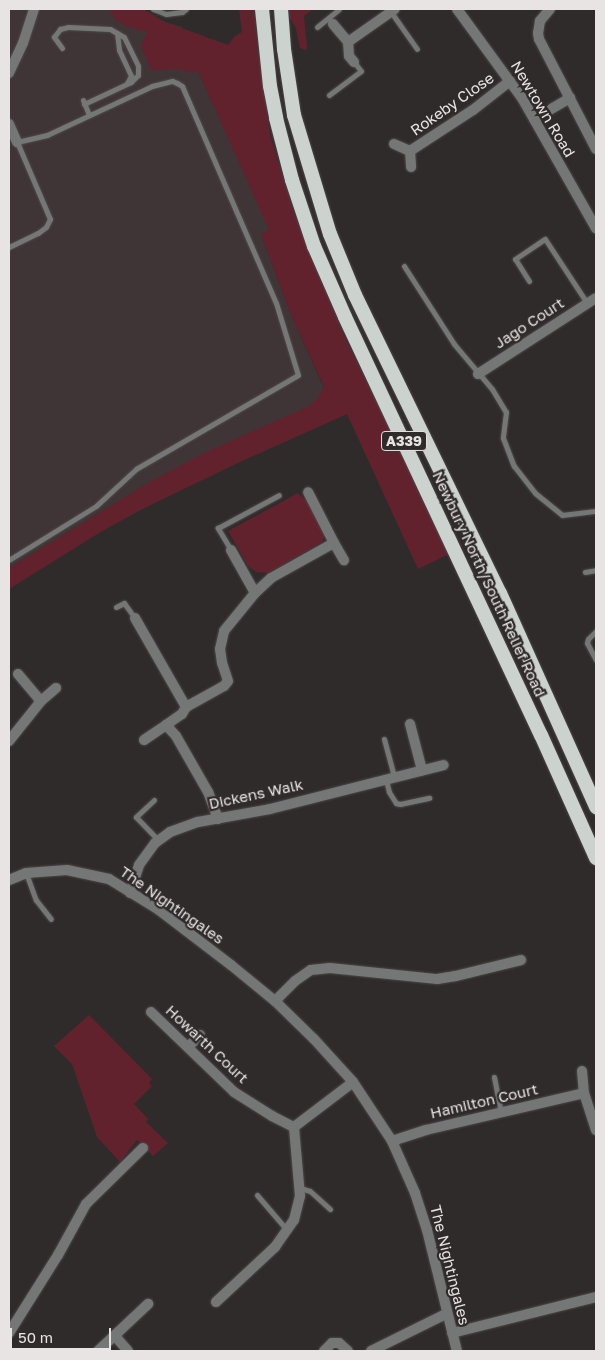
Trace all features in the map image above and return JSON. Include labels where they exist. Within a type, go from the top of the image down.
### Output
[{"type":"highway","name":"Newbury North/South Relief Road","points":[[262,9],[270,86],[276,118],[290,172],[314,246],[345,317],[542,735],[596,858]]},
{"type":"highway","name":"Newbury North/South Relief Road","points":[[281,9],[284,49],[294,115],[330,234],[355,295],[500,594],[596,808]]},
{"type":"street","name":"Newtown Road","points":[[457,9],[510,81],[534,119],[596,228]]},
{"type":"street","points":[[550,9],[543,15],[538,32],[596,150]]},
{"type":"street","points":[[9,73],[23,43],[30,11]]},
{"type":"street","points":[[348,42],[389,11]]},
{"type":"street","points":[[330,21],[348,42],[349,56],[354,62]]},
{"type":"street","name":"Rokeby Close","points":[[410,151],[473,110],[510,81]]},
{"type":"street","points":[[534,119],[570,98]]},
{"type":"street","points":[[9,124],[17,142]]},
{"type":"street","points":[[394,144],[410,151],[411,167]]},
{"type":"street","name":"Jago Court","points":[[478,374],[592,301]]},
{"type":"street","points":[[308,492],[344,560]]},
{"type":"street","points":[[144,740],[182,714],[186,707],[224,686],[228,681],[220,649],[224,631],[256,593],[271,578],[334,543]]},
{"type":"street","points":[[231,550],[256,593]]},
{"type":"street","points":[[135,618],[186,707]]},
{"type":"street","points":[[18,674],[42,701]]},
{"type":"street","points":[[9,741],[42,701],[56,688]]},
{"type":"street","points":[[410,724],[422,770]]},
{"type":"street","points":[[166,726],[176,736],[208,792],[218,819]]},
{"type":"street","name":"Dickens Walk","points":[[130,893],[139,865],[159,841],[170,832],[188,825],[270,809],[444,765]]},
{"type":"street","name":"The Nightingales","points":[[9,880],[26,873],[67,870],[109,879],[166,915],[275,1001],[314,1039],[353,1082],[392,1140],[428,1230],[446,1314],[457,1351]]},
{"type":"street","points":[[275,1001],[295,981],[311,970],[330,968],[437,979],[521,960]]},
{"type":"street","name":"Howarth Court","points":[[151,1012],[234,1092],[272,1116],[294,1127]]},
{"type":"street","points":[[188,1048],[200,1036]]},
{"type":"street","points":[[582,1071],[584,1093],[596,1130]]},
{"type":"street","points":[[216,1302],[275,1247],[294,1220],[300,1196],[294,1127],[353,1082]]},
{"type":"street","name":"Hamilton Court","points":[[392,1140],[584,1093]]},
{"type":"street","points":[[9,1333],[86,1204],[143,1148]]},
{"type":"street","points":[[452,1333],[596,1297]]},
{"type":"street","points":[[98,1351],[148,1304]]},
{"type":"street","points":[[372,1351],[446,1314]]},
{"type":"street","points":[[115,1336],[128,1351]]},
{"type":"street","points":[[324,1351],[332,1343],[339,1343],[348,1351]]},
{"type":"lane","points":[[153,9],[166,14],[182,12],[186,9]]},
{"type":"lane","points":[[317,27],[330,21],[339,9]]},
{"type":"lane","points":[[389,11],[417,49]]},
{"type":"lane","points":[[62,48],[55,40],[54,34],[64,27],[103,28],[116,31],[127,43],[139,68],[136,78],[83,102],[89,115]]},
{"type":"lane","points":[[116,31],[119,38],[119,50],[130,72],[130,79],[127,83]]},
{"type":"lane","points":[[329,95],[361,71],[354,62]]},
{"type":"lane","points":[[9,247],[38,233],[46,227],[50,220],[17,142],[47,135],[156,85],[172,81],[182,86],[276,303],[298,375],[136,469],[96,506],[9,560]]},
{"type":"lane","points":[[529,281],[515,259],[545,239],[592,301]]},
{"type":"lane","points":[[404,266],[454,344],[492,389],[506,412],[503,438],[514,466],[535,493],[562,516],[596,510]]},
{"type":"lane","points":[[231,550],[218,528],[279,495]]},
{"type":"lane","points":[[585,572],[596,570]]},
{"type":"lane","points":[[116,607],[124,603],[135,618]]},
{"type":"lane","points":[[596,631],[588,639],[596,660]]},
{"type":"lane","points":[[384,739],[390,779],[389,792],[396,803],[400,804],[429,798]]},
{"type":"lane","points":[[154,800],[136,817],[159,841]]},
{"type":"lane","points":[[26,873],[36,900],[51,919]]},
{"type":"lane","points":[[494,1077],[502,1112]]},
{"type":"lane","points":[[299,1188],[310,1192],[330,1209]]},
{"type":"lane","points":[[257,1195],[287,1230]]},
{"type":"shaded area","points":[[9,9],[143,9],[165,22],[182,27],[198,71],[270,230],[261,234],[291,315],[333,408],[9,580]]},
{"type":"shaded area","points":[[109,9],[143,9],[165,22],[228,45],[235,36],[242,32],[239,9],[254,9],[270,135],[294,213],[345,338],[451,553],[418,569],[347,414],[242,461],[138,511],[9,589],[9,568],[153,480],[202,454],[309,406],[317,399],[324,387],[291,315],[261,234],[269,230],[198,71],[192,73],[180,69],[151,70],[141,46],[147,32],[125,26],[119,21],[117,22]]},
{"type":"shaded area","points":[[289,9],[313,9],[304,16],[307,48],[305,50],[300,48],[296,29],[289,16]]},
{"type":"shaded area","points":[[298,493],[313,507],[325,535],[322,542],[268,573],[256,572],[248,566],[228,531]]},
{"type":"shaded area","points":[[89,1015],[152,1079],[149,1083],[152,1086],[134,1104],[148,1119],[146,1122],[168,1143],[153,1156],[137,1140],[120,1162],[97,1137],[72,1064],[54,1046]]}]
